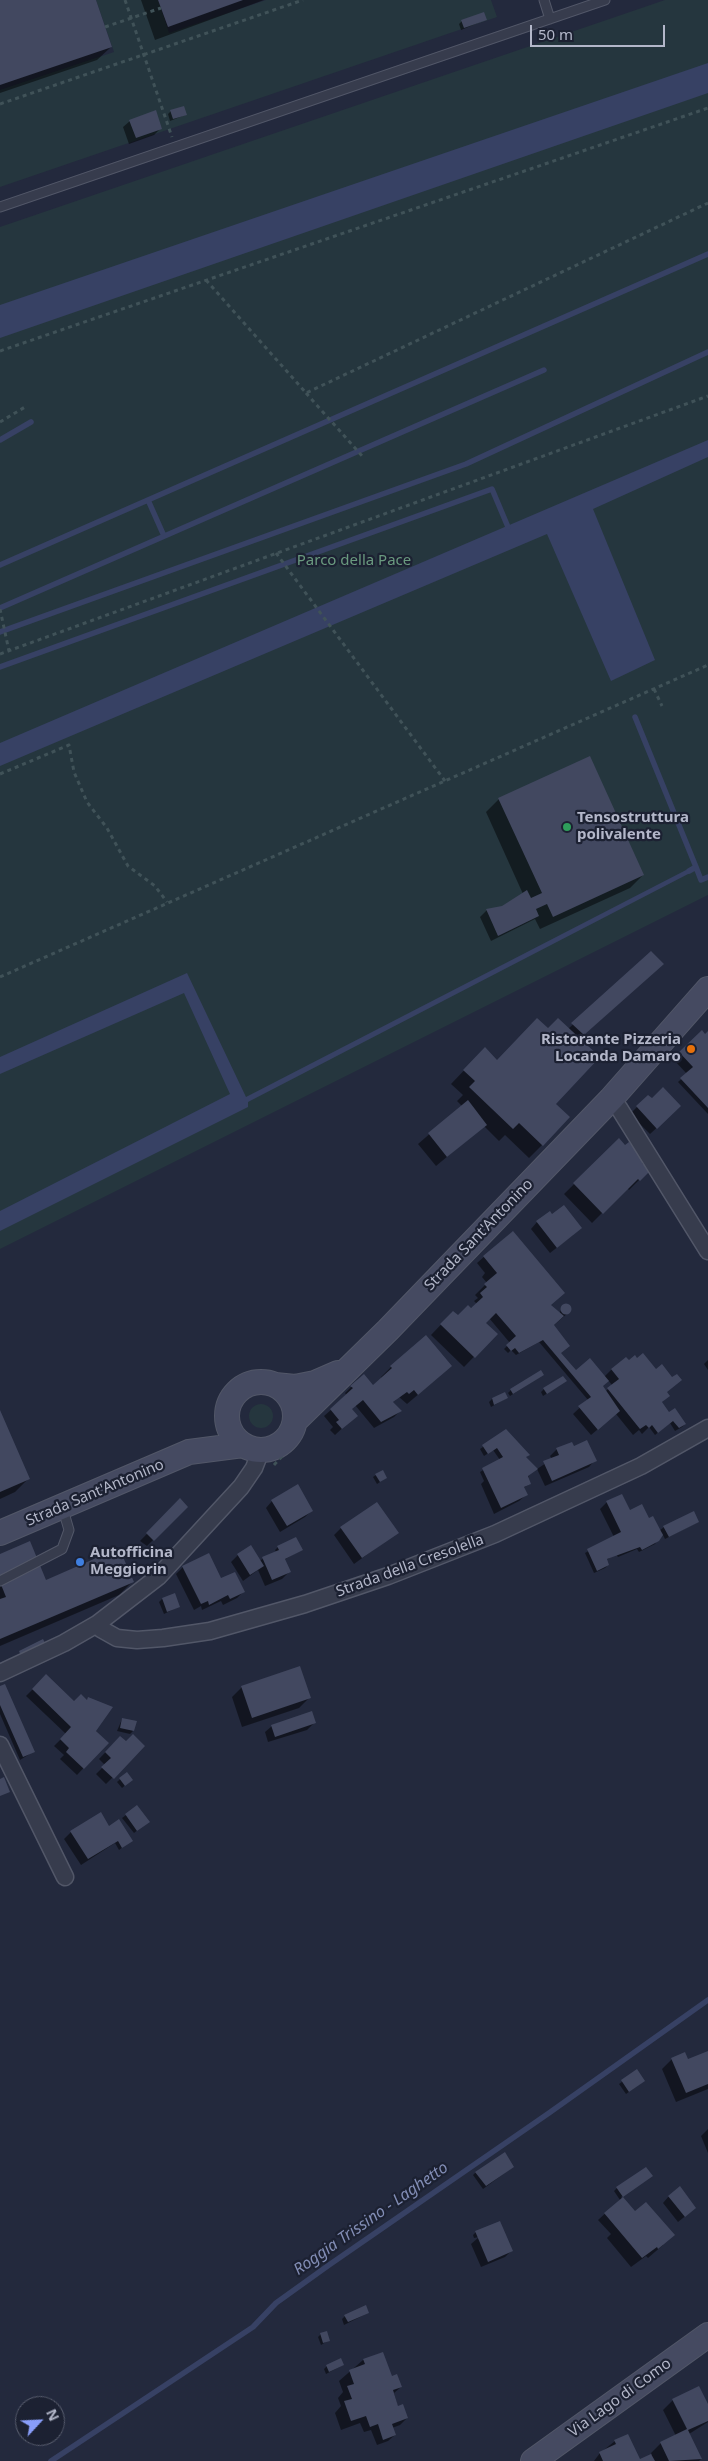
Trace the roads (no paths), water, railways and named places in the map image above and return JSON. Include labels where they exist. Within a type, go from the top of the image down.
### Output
[{"type":"main road","name":"Strada Sant'Antonino","points":[[0,1533],[189,1452],[280,1445],[292,1430],[295,1421],[388,1330],[611,1099],[708,989]]},
{"type":"main road","name":"Strada Sant'Antonino","points":[[189,1452],[210,1433],[242,1388],[264,1382],[294,1387],[315,1383],[346,1370]]},
{"type":"main road","points":[[275,1385],[291,1400],[295,1410],[295,1421]]},
{"type":"main road","points":[[229,1407],[230,1428],[252,1447]]},
{"type":"main road","name":"Via Lago di Como","points":[[533,2461],[708,2335]]},
{"type":"street","points":[[611,1099],[619,1108],[708,1251]]},
{"type":"street","name":"Strada della Cresolella","points":[[97,1624],[101,1630],[117,1638],[137,1640],[163,1638],[210,1631],[305,1604],[388,1576],[495,1534],[641,1466],[708,1428]]},
{"type":"street","points":[[0,1673],[64,1643],[97,1624],[158,1577],[241,1488],[254,1468],[252,1447]]},
{"type":"street","points":[[0,1745],[65,1877]]},
{"type":"lane","points":[[544,0],[550,19]]},
{"type":"lane","points":[[0,207],[605,0]]},
{"type":"lane","points":[[0,1581],[62,1550],[69,1530],[62,1506]]},
{"type":"water","points":[[708,63],[708,93],[0,338],[0,305]]},
{"type":"water","points":[[708,440],[708,457],[593,509],[655,660],[611,681],[547,534],[0,766],[0,743]]},
{"type":"water","points":[[688,869],[690,873],[248,1102],[248,1107],[0,1231],[0,1211],[230,1094],[184,993],[0,1074],[0,1057],[187,973],[246,1097]]},
{"type":"waterway","points":[[0,565],[708,254]]},
{"type":"waterway","points":[[0,632],[466,464],[708,352]]},
{"type":"waterway","points":[[0,608],[544,370]]},
{"type":"waterway","points":[[0,440],[31,422]]},
{"type":"waterway","points":[[0,667],[492,489],[508,527]]},
{"type":"waterway","points":[[148,500],[164,536]]},
{"type":"waterway","points":[[635,717],[696,867]]},
{"type":"waterway","points":[[689,871],[696,867],[701,880],[708,877]]},
{"type":"waterway","name":"Roggia Trissino - Laghetto","points":[[51,2461],[253,2327],[276,2303],[708,2000]]},
{"type":"place","name":"Tensostruttura polivalente","points":[[567,827]]},
{"type":"place","name":"Ristorante Pizzeria Locanda Damaro","points":[[691,1049]]},
{"type":"place","name":"Autofficina Meggiorin","points":[[80,1562]]},
{"type":"park label","name":"Parco della Pace","points":[[354,561]]}]
